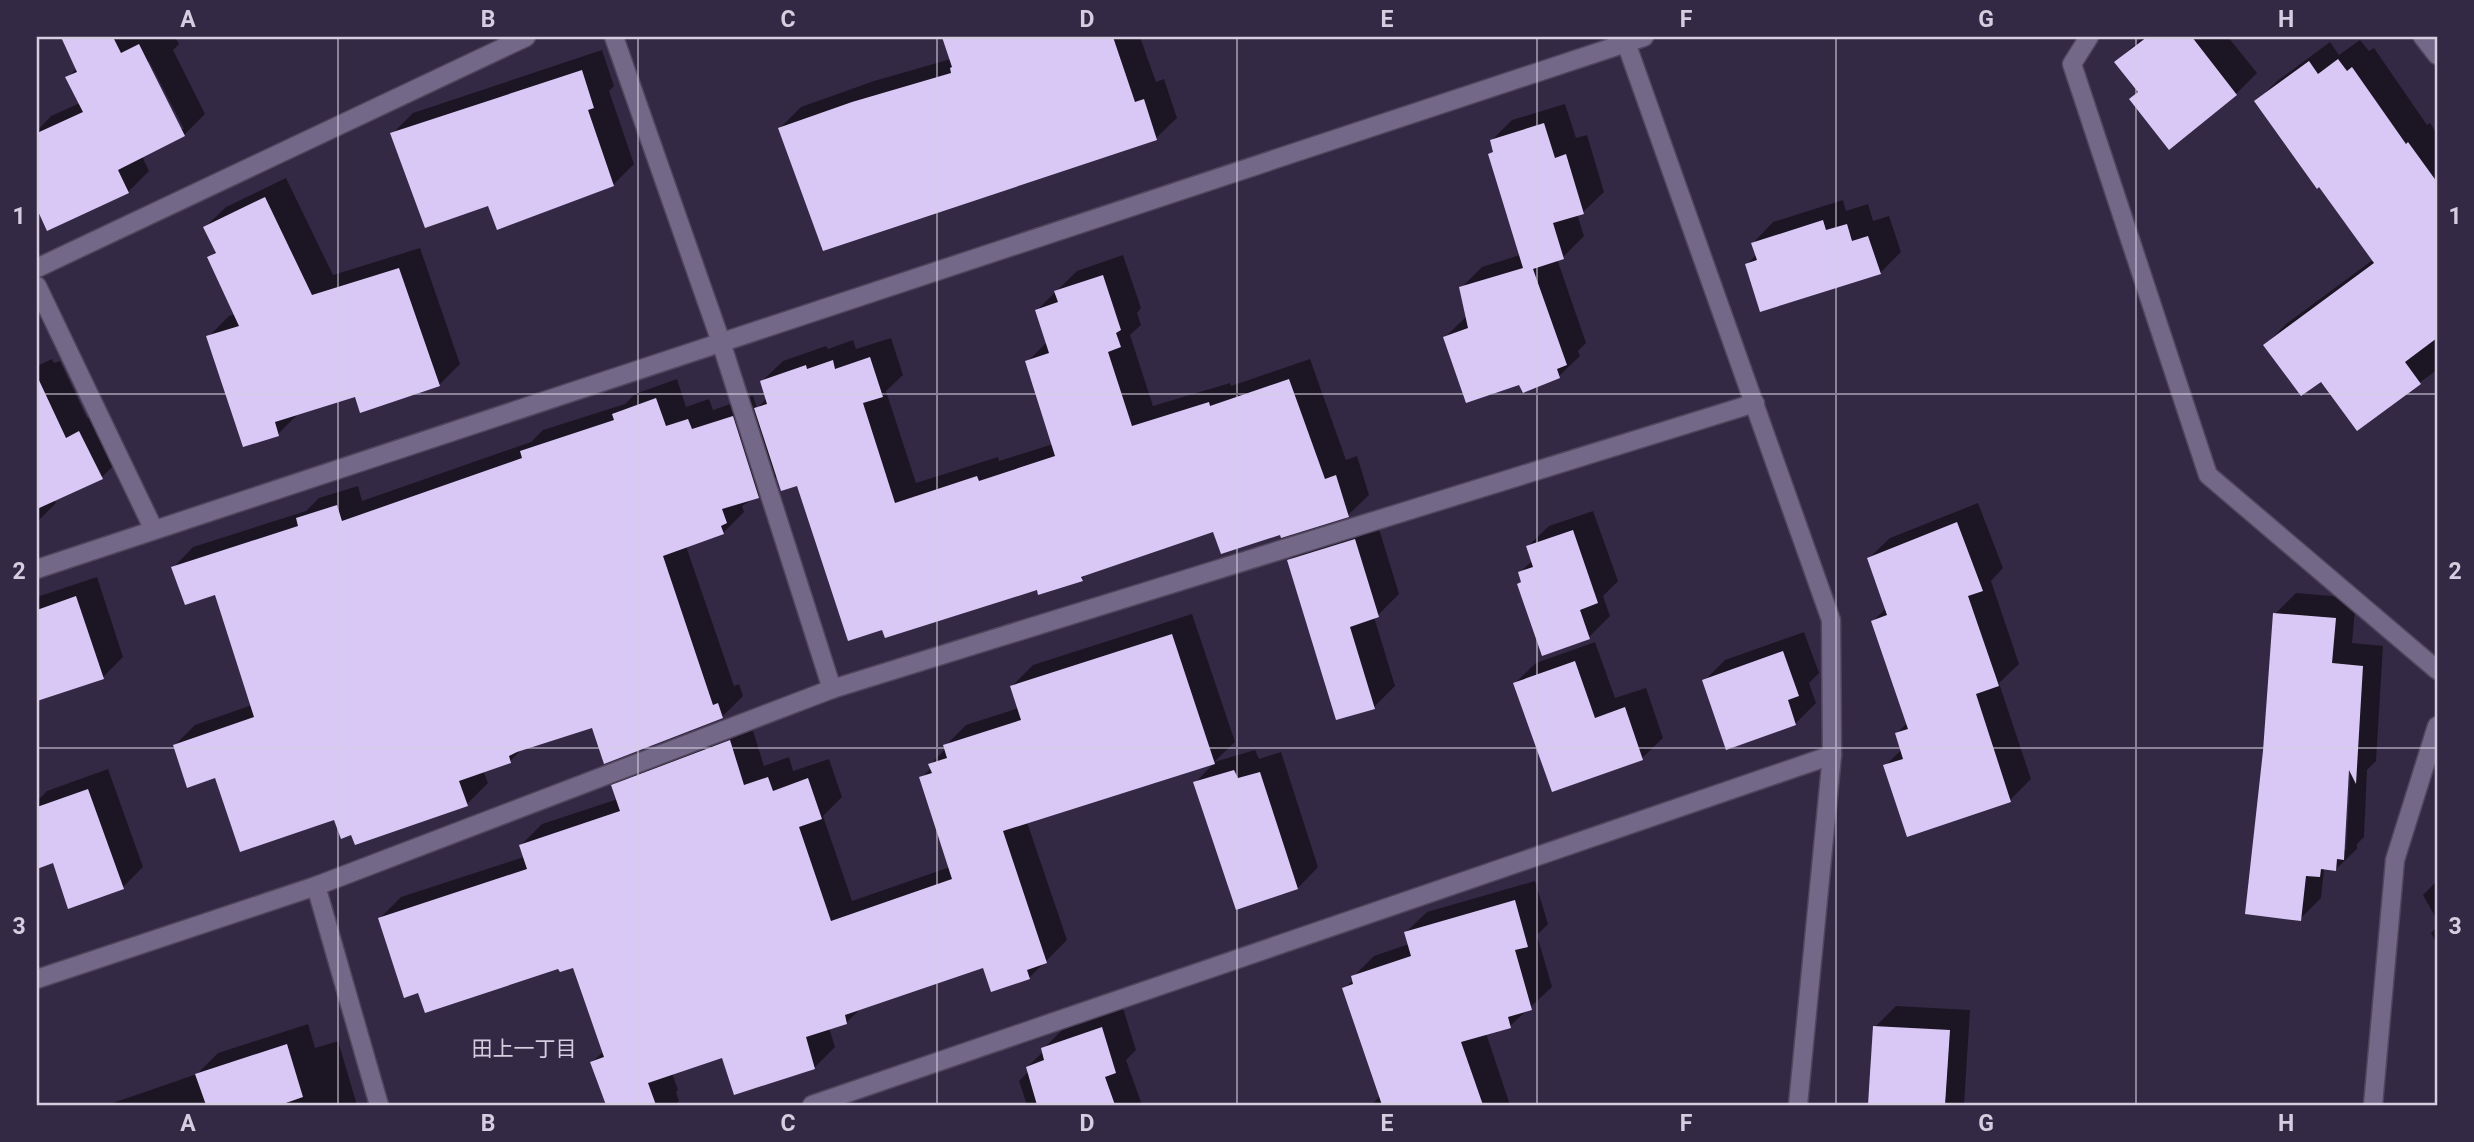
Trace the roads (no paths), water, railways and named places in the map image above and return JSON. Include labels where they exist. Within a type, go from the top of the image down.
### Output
[{"type":"street","points":[[37,268],[526,37]]},
{"type":"street","points":[[614,37],[722,342],[832,689]]},
{"type":"street","points":[[37,569],[1625,40],[1644,37]]},
{"type":"street","points":[[2089,37],[2072,64],[2208,475],[2437,670]]},
{"type":"street","points":[[2423,37],[2437,55]]},
{"type":"street","points":[[1625,40],[1831,620],[1832,755],[1798,1105]]},
{"type":"street","points":[[37,286],[154,530]]},
{"type":"street","points":[[37,979],[316,886],[832,689],[1755,403]]},
{"type":"street","points":[[2373,1105],[2395,860],[2437,726]]},
{"type":"street","points":[[813,1105],[1832,755]]},
{"type":"street","points":[[316,886],[379,1105]]},
{"type":"district","name":"田上一丁目","points":[[524,1049]]}]
